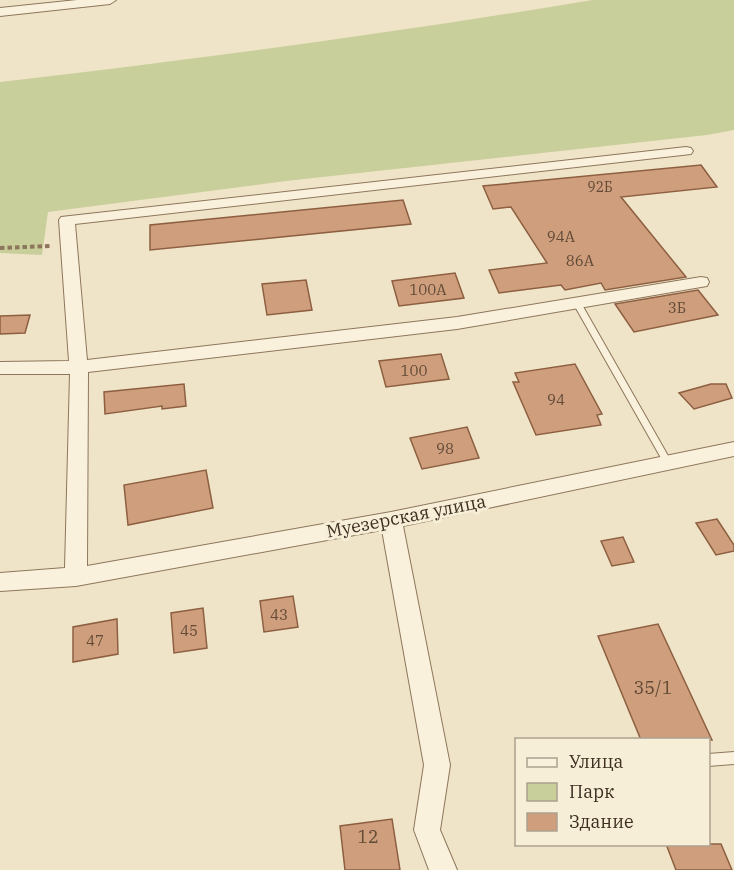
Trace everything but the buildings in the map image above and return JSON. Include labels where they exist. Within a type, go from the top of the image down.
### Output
[{"type":"street","points":[[0,12],[110,0]]},
{"type":"street","points":[[76,577],[79,367],[67,220],[686,151]]},
{"type":"street","points":[[0,368],[79,367],[457,323],[700,282]]},
{"type":"street","name":"Муезерская улица","points":[[0,582],[76,577],[391,519],[734,449]]},
{"type":"street","points":[[391,519],[437,765],[427,830],[443,870]]},
{"type":"lane","points":[[577,303],[668,463]]},
{"type":"lane","points":[[710,760],[734,758]]},
{"type":"path","points":[[0,248],[68,245]]},
{"type":"green space","points":[[592,0],[734,0],[734,130],[707,135],[286,181],[48,212],[42,255],[0,253],[0,82],[296,45]]}]
